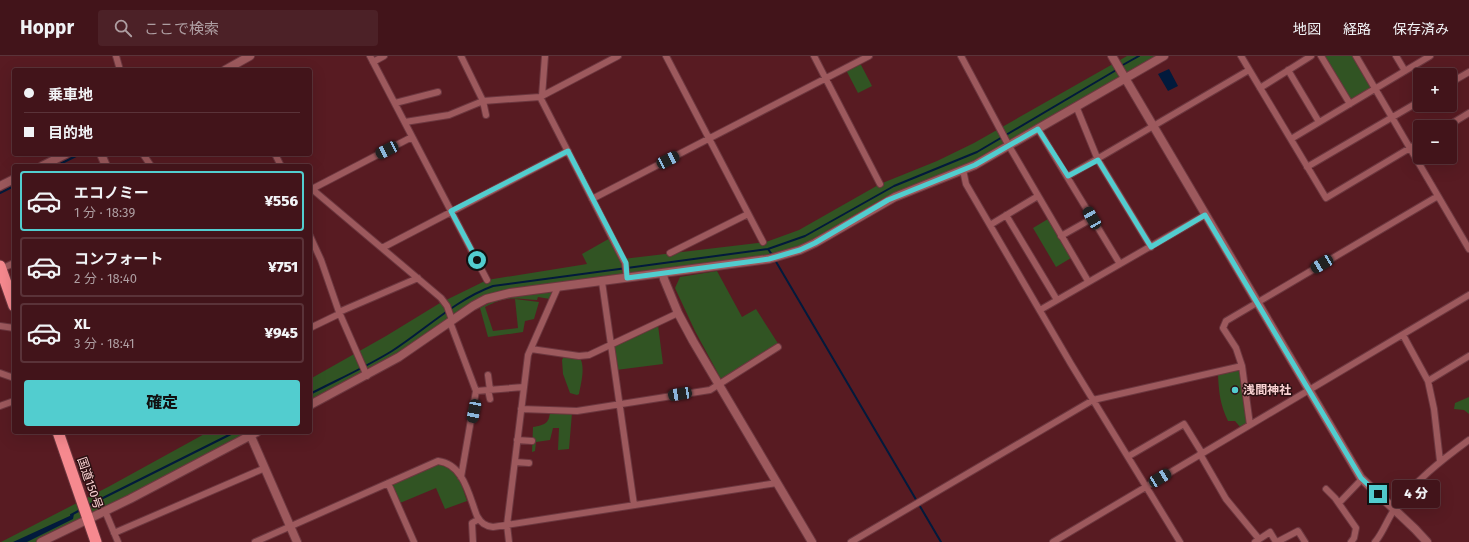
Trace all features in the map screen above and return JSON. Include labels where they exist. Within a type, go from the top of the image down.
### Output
[{"type":"highway","points":[[0,267],[12,300]]},
{"type":"highway","name":"国道150号","points":[[59,434],[89,518],[96,542]]},
{"type":"street","points":[[116,56],[119,68]]},
{"type":"street","points":[[230,68],[250,56]]},
{"type":"street","points":[[384,56],[372,59],[487,280]]},
{"type":"street","points":[[461,56],[483,101],[486,115]]},
{"type":"street","points":[[545,56],[541,96],[592,199],[626,263],[627,277]]},
{"type":"street","points":[[405,122],[449,116],[483,101],[541,96],[618,56]]},
{"type":"street","points":[[666,56],[762,242]]},
{"type":"street","points":[[814,56],[880,184]]},
{"type":"street","points":[[592,199],[869,56]]},
{"type":"street","points":[[961,56],[1001,132],[1088,281]]},
{"type":"street","points":[[1112,56],[1362,479],[1427,542]]},
{"type":"street","points":[[312,404],[399,357],[451,321],[483,301],[496,296],[602,282],[627,277],[663,274],[769,259],[788,254],[815,243],[895,197],[963,170],[1008,144],[1038,129],[1164,56]]},
{"type":"street","points":[[1260,88],[1311,56]]},
{"type":"street","points":[[1321,56],[1350,104]]},
{"type":"street","points":[[1356,56],[1469,249]]},
{"type":"street","points":[[1396,56],[1405,71]]},
{"type":"street","points":[[1291,139],[1430,56]]},
{"type":"street","points":[[1243,57],[1249,70],[1326,198],[1413,147]]},
{"type":"street","points":[[1068,176],[1098,160],[1249,70]]},
{"type":"street","points":[[1288,70],[1319,122]]},
{"type":"street","points":[[1457,79],[1469,72]]},
{"type":"street","points":[[395,103],[438,92]]},
{"type":"street","points":[[1307,167],[1413,105]]},
{"type":"street","points":[[1076,106],[1098,160],[1151,247]]},
{"type":"street","points":[[1457,120],[1469,113]]},
{"type":"street","points":[[1038,129],[1068,176],[1120,264]]},
{"type":"street","points":[[312,189],[412,137]]},
{"type":"street","points":[[382,248],[568,151]]},
{"type":"street","points":[[46,164],[62,156]]},
{"type":"street","points":[[963,170],[966,184],[1093,400],[1129,456],[1180,542]]},
{"type":"street","points":[[0,186],[12,180]]},
{"type":"street","points":[[312,191],[418,278],[441,298],[447,306],[476,391],[461,477]]},
{"type":"street","points":[[990,225],[1038,196]]},
{"type":"street","points":[[1250,425],[1242,366],[1236,348],[1224,328],[1226,321],[1438,196]]},
{"type":"street","points":[[670,253],[748,214]]},
{"type":"street","points":[[1006,215],[1057,300]]},
{"type":"street","points":[[1040,310],[1145,248],[1151,247],[1205,215]]},
{"type":"street","points":[[1061,236],[1092,218]]},
{"type":"street","points":[[312,240],[321,260],[339,313],[366,374]]},
{"type":"street","points":[[0,267],[12,264]]},
{"type":"street","points":[[663,274],[678,313],[812,542]]},
{"type":"street","points":[[312,327],[339,313],[418,278]]},
{"type":"street","points":[[602,282],[634,505]]},
{"type":"street","points":[[509,542],[507,525],[528,355],[558,287]]},
{"type":"street","points":[[1053,542],[1469,295]]},
{"type":"street","points":[[531,349],[579,356],[596,352],[678,313]]},
{"type":"street","points":[[0,326],[12,328]]},
{"type":"street","points":[[1403,335],[1428,381],[1434,409],[1440,460]]},
{"type":"street","points":[[521,409],[577,411],[710,390],[778,347]]},
{"type":"street","points":[[1428,381],[1469,356]]},
{"type":"street","points":[[851,542],[1093,400],[1242,366]]},
{"type":"street","points":[[0,373],[12,377]]},
{"type":"street","points":[[488,375],[490,399]]},
{"type":"street","points":[[476,391],[524,387]]},
{"type":"street","points":[[0,406],[12,401]]},
{"type":"street","points":[[1129,456],[1184,424],[1226,499],[1257,540],[1270,532],[1276,542],[1298,531],[1305,542]]},
{"type":"street","points":[[42,542],[89,518],[105,512],[250,434]]},
{"type":"street","points":[[252,434],[265,468],[297,542]]},
{"type":"street","points":[[517,440],[532,441]]},
{"type":"street","points":[[1375,542],[1394,509],[1440,460],[1469,440]]},
{"type":"street","points":[[255,542],[438,461],[451,464],[458,470],[479,519],[487,526],[507,525],[777,483]]},
{"type":"street","points":[[514,462],[529,463]]},
{"type":"street","points":[[114,533],[265,468]]},
{"type":"street","points":[[1339,503],[1362,479]]},
{"type":"street","points":[[388,483],[414,542]]},
{"type":"street","points":[[1326,489],[1339,503],[1356,528],[1354,538],[1351,542]]},
{"type":"street","points":[[105,512],[118,542]]},
{"type":"street","points":[[473,542],[472,523],[479,519]]},
{"type":"green space","points":[[1127,56],[1164,56],[965,169],[894,194],[794,252],[552,291],[550,299],[538,297],[537,300],[515,299],[539,302],[534,319],[525,321],[523,332],[488,337],[480,308],[495,300],[483,301],[312,403],[312,378],[386,336],[440,303],[487,280],[587,264],[582,254],[612,237],[623,259],[766,242],[799,230],[880,184],[937,161],[974,143]],"holes":[[[505,299],[515,299],[518,328],[493,331],[485,307]]]},
{"type":"green space","points":[[1324,56],[1356,56],[1376,89],[1352,103]]},
{"type":"green space","points":[[859,61],[872,86],[858,93],[845,68]]},
{"type":"green space","points":[[1048,219],[1071,258],[1056,267],[1033,228]]},
{"type":"green space","points":[[717,271],[742,317],[756,309],[779,345],[721,379],[695,331],[675,288],[680,277]]},
{"type":"green space","points":[[658,325],[663,364],[616,370],[611,344]]},
{"type":"green space","points":[[564,356],[579,356],[581,360],[583,370],[579,394],[577,395],[570,393],[563,374],[562,360]]},
{"type":"green space","points":[[1242,366],[1249,423],[1241,428],[1235,421],[1228,421],[1225,415],[1220,398],[1218,375],[1224,370]]},
{"type":"green space","points":[[1469,397],[1469,414],[1464,410],[1454,409],[1455,403]]},
{"type":"green space","points":[[550,412],[572,413],[569,449],[558,450],[559,428],[553,428],[550,440],[536,442],[535,451],[532,452],[533,427],[540,426],[545,423]]},
{"type":"green space","points":[[204,434],[253,434],[41,542],[1,542],[108,487]]},
{"type":"green space","points":[[438,461],[454,467],[467,501],[445,509],[436,488],[400,503],[390,482]]},
{"type":"water","points":[[1169,69],[1178,86],[1168,91],[1158,74]]},
{"type":"water","points":[[74,514],[73,519],[27,542],[13,542]]},
{"type":"waterway","points":[[1121,66],[1139,56]]},
{"type":"waterway","points":[[312,393],[382,357],[404,343],[453,307],[493,286],[768,249],[805,236],[894,186],[977,152],[1118,69]]},
{"type":"waterway","points":[[60,164],[76,156]]},
{"type":"waterway","points":[[0,193],[12,187]]},
{"type":"waterway","points":[[768,249],[773,256]]},
{"type":"waterway","points":[[775,260],[941,542]]},
{"type":"waterway","points":[[87,506],[231,434]]},
{"type":"waterway","points":[[71,515],[82,509]]},
{"type":"place","name":"浅間神社","points":[[1235,390]]},
{"type":"route","points":[[477,260],[451,211],[568,151],[626,263],[627,278],[769,259],[800,250],[815,243],[888,200],[975,165],[1038,129],[1068,176],[1098,160],[1151,247],[1205,215],[1361,478],[1378,494]]}]
